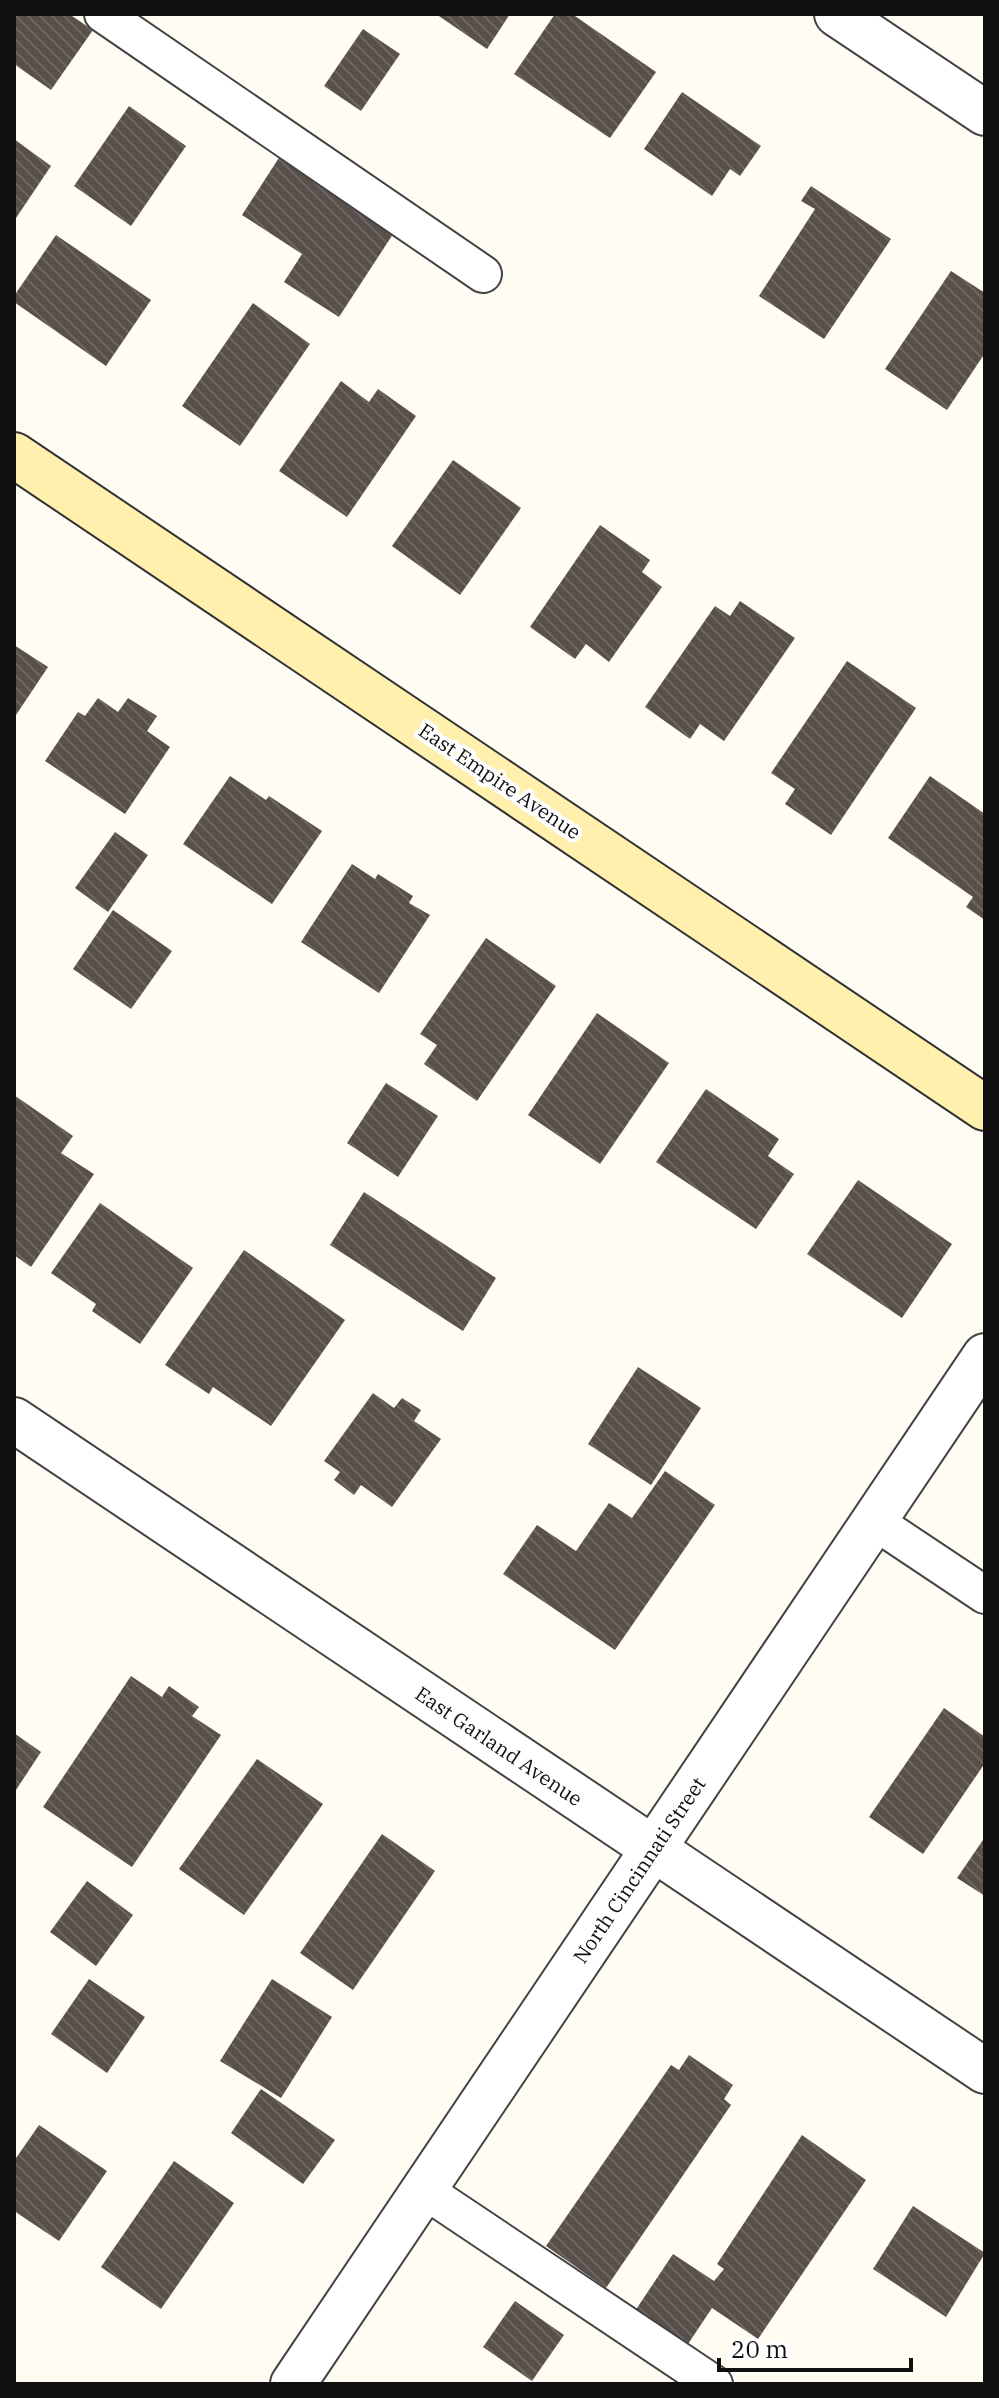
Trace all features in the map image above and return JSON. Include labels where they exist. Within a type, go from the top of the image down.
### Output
[{"type":"street","points":[[837,14],[985,113]]},
{"type":"street","name":"East Empire Avenue","points":[[14,455],[985,1108]]},
{"type":"street","name":"North Cincinnati Street","points":[[293,2384],[985,1356]]},
{"type":"street","name":"East Garland Avenue","points":[[14,1420],[985,2071]]},
{"type":"lane","points":[[103,14],[483,274]]},
{"type":"lane","points":[[874,1521],[985,1595]]},
{"type":"lane","points":[[424,2190],[714,2384]]},
{"type":"building","points":[[17,14],[69,14],[93,30],[51,90],[14,64],[14,18]]},
{"type":"building","points":[[436,14],[510,14],[487,49]]},
{"type":"building","points":[[555,14],[572,14],[656,72],[610,138],[514,74]]},
{"type":"building","points":[[363,29],[400,54],[361,111],[324,86]]},
{"type":"building","points":[[682,92],[761,146],[740,176],[730,169],[712,196],[644,149]]},
{"type":"building","points":[[129,106],[186,146],[131,226],[74,186]]},
{"type":"building","points":[[14,139],[51,166],[14,221]]},
{"type":"building","points":[[282,153],[397,228],[339,317],[284,282],[302,254],[242,215]]},
{"type":"building","points":[[811,186],[891,239],[824,339],[759,296],[815,209],[801,201]]},
{"type":"building","points":[[56,235],[151,300],[106,366],[14,302],[14,296]]},
{"type":"building","points":[[951,271],[985,293],[985,353],[947,410],[885,369]]},
{"type":"building","points":[[253,303],[310,344],[240,446],[182,406]]},
{"type":"building","points":[[341,381],[369,402],[378,389],[416,416],[347,517],[279,471]]},
{"type":"building","points":[[453,460],[521,508],[460,595],[392,546]]},
{"type":"building","points":[[600,525],[650,560],[642,572],[662,587],[609,662],[586,644],[575,659],[530,627]]},
{"type":"building","points":[[740,601],[795,638],[724,741],[700,724],[690,739],[645,707],[715,606],[730,616]]},
{"type":"building","points":[[14,645],[48,667],[14,718]]},
{"type":"building","points":[[847,661],[916,708],[831,835],[785,804],[795,789],[771,773]]},
{"type":"building","points":[[98,698],[118,712],[128,698],[157,716],[147,731],[170,747],[125,814],[45,761],[78,712],[85,716]]},
{"type":"building","points":[[230,776],[266,800],[269,796],[322,831],[272,904],[183,844]]},
{"type":"building","points":[[930,776],[985,814],[985,920],[966,907],[973,897],[888,838]]},
{"type":"building","points":[[115,832],[148,855],[108,912],[75,888]]},
{"type":"building","points":[[352,864],[375,879],[378,874],[413,896],[409,903],[430,915],[379,993],[301,942]]},
{"type":"building","points":[[113,910],[172,951],[131,1009],[73,969]]},
{"type":"building","points":[[486,938],[556,986],[477,1101],[424,1064],[437,1045],[420,1034]]},
{"type":"building","points":[[597,1013],[669,1063],[600,1164],[528,1115]]},
{"type":"building","points":[[386,1083],[438,1116],[398,1177],[347,1143]]},
{"type":"building","points":[[706,1089],[779,1139],[768,1156],[794,1174],[756,1229],[656,1162]]},
{"type":"building","points":[[14,1095],[73,1136],[61,1153],[94,1174],[31,1267],[14,1255]]},
{"type":"building","points":[[858,1180],[952,1244],[902,1318],[807,1254]]},
{"type":"building","points":[[364,1192],[496,1278],[463,1331],[330,1245]]},
{"type":"building","points":[[100,1203],[193,1268],[140,1344],[92,1311],[96,1304],[51,1273]]},
{"type":"building","points":[[244,1250],[345,1320],[271,1426],[213,1387],[209,1394],[165,1365]]},
{"type":"building","points":[[638,1367],[701,1408],[651,1485],[588,1444]]},
{"type":"building","points":[[373,1393],[394,1408],[402,1398],[421,1410],[414,1421],[441,1439],[392,1507],[361,1485],[354,1495],[334,1480],[340,1472],[324,1461]]},
{"type":"building","points":[[665,1471],[715,1505],[615,1650],[503,1574],[537,1525],[576,1551],[609,1503],[632,1518]]},
{"type":"building","points":[[131,1676],[162,1697],[169,1686],[199,1707],[192,1716],[221,1735],[132,1867],[43,1807]]},
{"type":"building","points":[[944,1708],[985,1737],[985,1763],[923,1854],[869,1817]]},
{"type":"building","points":[[14,1733],[41,1752],[14,1793]]},
{"type":"building","points":[[257,1759],[323,1804],[244,1915],[179,1869]]},
{"type":"building","points":[[382,1834],[435,1871],[353,1990],[300,1953]]},
{"type":"building","points":[[985,1837],[985,1896],[957,1878]]},
{"type":"building","points":[[87,1881],[133,1915],[96,1966],[50,1932]]},
{"type":"building","points":[[89,1979],[145,2017],[107,2073],[51,2034]]},
{"type":"building","points":[[272,1979],[332,2017],[281,2098],[220,2061]]},
{"type":"building","points":[[689,2055],[733,2085],[724,2099],[731,2105],[606,2288],[546,2246],[671,2065],[679,2070]]},
{"type":"building","points":[[261,2089],[335,2140],[303,2184],[231,2133]]},
{"type":"building","points":[[39,2125],[107,2171],[59,2241],[14,2211],[14,2161]]},
{"type":"building","points":[[802,2135],[866,2180],[758,2339],[712,2308],[684,2350],[633,2314],[673,2254],[714,2281],[724,2269],[717,2264]]},
{"type":"building","points":[[174,2161],[234,2203],[161,2309],[101,2267]]},
{"type":"building","points":[[913,2206],[985,2253],[946,2317],[873,2269]]},
{"type":"building","points":[[515,2301],[564,2335],[532,2381],[483,2347]]}]
